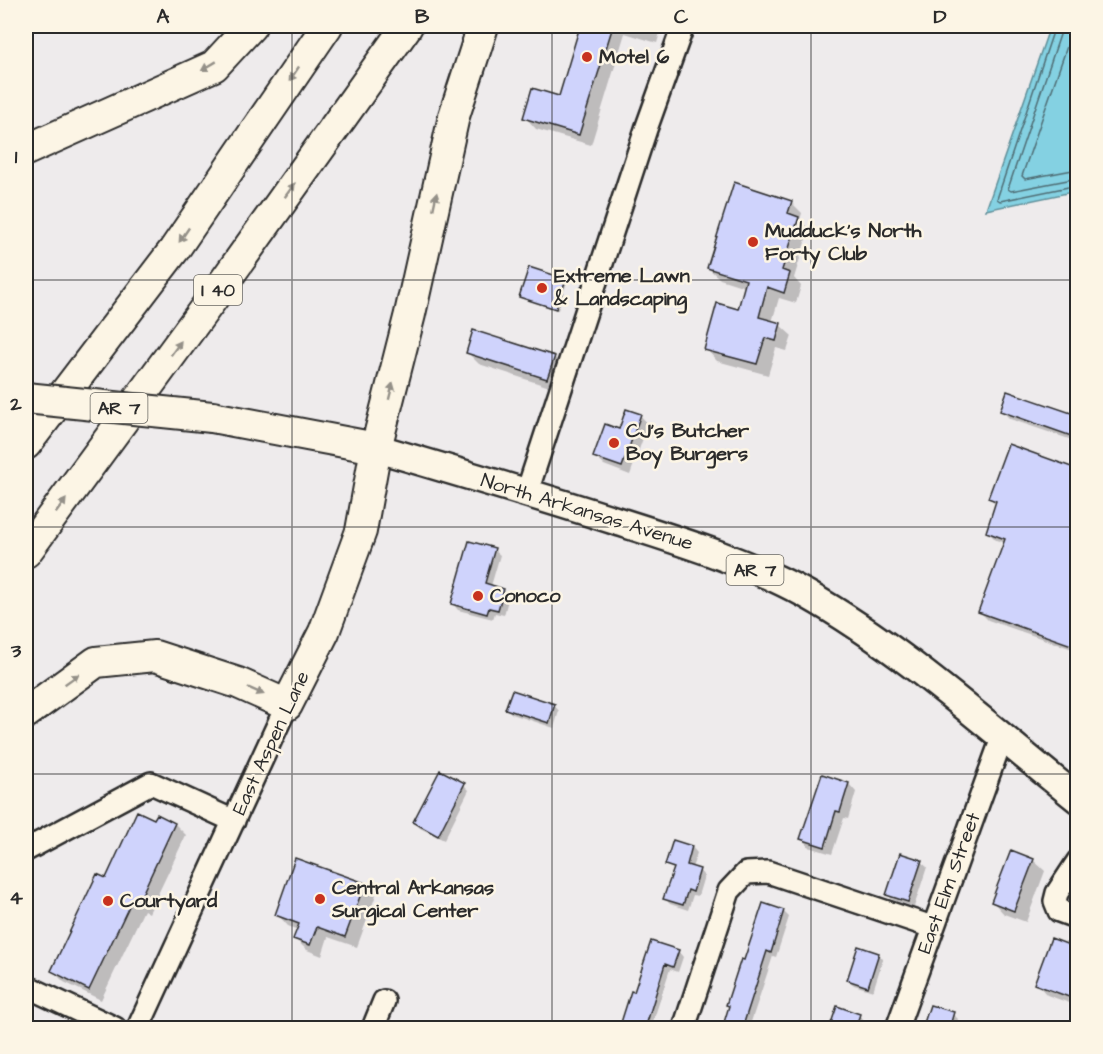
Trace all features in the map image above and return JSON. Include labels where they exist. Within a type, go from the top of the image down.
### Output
[{"type":"highway","points":[[26,150],[214,66],[251,26]]},
{"type":"highway","points":[[26,444],[174,249],[327,26]]},
{"type":"highway","name":"I 40","points":[[26,552],[205,309],[407,26]]},
{"type":"highway","name":"East Aspen Lane","points":[[287,705],[324,632],[361,531],[376,448],[410,314],[453,116],[483,26]]},
{"type":"highway","name":"North Arkansas Avenue","points":[[26,398],[212,417],[376,448]]},
{"type":"highway","points":[[26,713],[96,662],[155,656],[238,683],[287,705]]},
{"type":"main road","name":"North Arkansas Avenue","points":[[376,448],[527,492],[703,548],[804,593],[858,625],[914,664],[1077,799]]},
{"type":"street","points":[[527,492],[646,129],[683,26]]},
{"type":"street","name":"East Aspen Lane","points":[[138,1029],[287,705]]},
{"type":"street","name":"East Elm Street","points":[[897,1029],[1002,738]]},
{"type":"street","points":[[26,850],[150,783],[234,821]]},
{"type":"street","points":[[1077,861],[1057,893],[1055,901],[1059,911],[1077,918]]},
{"type":"street","points":[[684,1029],[729,891],[746,873],[768,872],[932,927]]},
{"type":"street","points":[[26,986],[115,1029]]},
{"type":"street","points":[[373,1029],[384,1001]]},
{"type":"water","points":[[1050,26],[1077,26],[1077,191],[986,210]]},
{"type":"building","name":"Motel 6","points":[[580,26],[613,26],[579,135],[523,118],[532,88],[559,96]]},
{"type":"building","name":"Mudduck's North Forty Club","points":[[734,182],[792,201],[788,213],[799,217],[782,270],[790,273],[784,293],[767,287],[759,317],[781,323],[776,341],[765,338],[757,364],[704,350],[717,303],[738,309],[746,280],[707,268]]},
{"type":"building","name":"Extreme Lawn & Landscaping","points":[[529,267],[566,279],[556,309],[519,297]]},
{"type":"building","points":[[473,330],[555,356],[547,379],[466,353]]},
{"type":"building","points":[[1007,391],[1077,415],[1077,438],[1000,411]]},
{"type":"building","name":"CJ's Butcher Boy Burgers","points":[[626,409],[641,414],[622,467],[593,457],[605,424],[619,429]]},
{"type":"building","points":[[1008,444],[1077,469],[1077,647],[978,612],[1005,539],[986,532],[996,501],[988,498]]},
{"type":"building","points":[[469,541],[495,548],[485,583],[504,589],[498,610],[489,608],[487,614],[451,604]]},
{"type":"building","points":[[512,690],[555,704],[549,723],[505,709]]},
{"type":"building","points":[[440,770],[465,783],[438,836],[413,822]]},
{"type":"building","points":[[822,774],[849,783],[840,812],[836,811],[825,847],[800,839]]},
{"type":"building","name":"Courtyard","points":[[137,811],[154,819],[157,814],[175,823],[138,903],[132,900],[89,990],[51,971],[97,874],[106,878]]},
{"type":"building","points":[[673,840],[692,846],[687,865],[700,869],[693,892],[688,890],[683,905],[663,899],[674,868],[665,865]]},
{"type":"building","points":[[1011,850],[1034,859],[1014,911],[991,902]]},
{"type":"building","points":[[900,853],[922,860],[908,902],[886,895]]},
{"type":"building","name":"Central Arkansas Surgical Center","points":[[295,858],[365,883],[345,937],[317,927],[310,945],[293,939],[299,924],[275,915]]},
{"type":"building","points":[[763,903],[784,910],[771,953],[767,951],[742,1029],[722,1029],[729,1006],[726,1005]]},
{"type":"building","points":[[1051,938],[1077,948],[1077,1000],[1034,984]]},
{"type":"building","points":[[651,941],[679,950],[673,967],[665,964],[645,1029],[619,1029],[631,991],[634,992]]},
{"type":"building","points":[[858,946],[879,953],[868,987],[847,980]]},
{"type":"building","points":[[930,1005],[954,1012],[949,1029],[922,1029]]},
{"type":"building","points":[[837,1006],[860,1014],[855,1029],[829,1029]]},
{"type":"place","name":"Motel 6","points":[[587,57]]},
{"type":"place","name":"Mudduck's North Forty Club","points":[[753,242]]},
{"type":"place","name":"Extreme Lawn & Landscaping","points":[[542,288]]},
{"type":"place","name":"CJ's Butcher Boy Burgers","points":[[614,443]]},
{"type":"place","name":"Conoco","points":[[478,596]]},
{"type":"place","name":"Central Arkansas Surgical Center","points":[[320,899]]},
{"type":"place","name":"Courtyard","points":[[108,901]]}]
